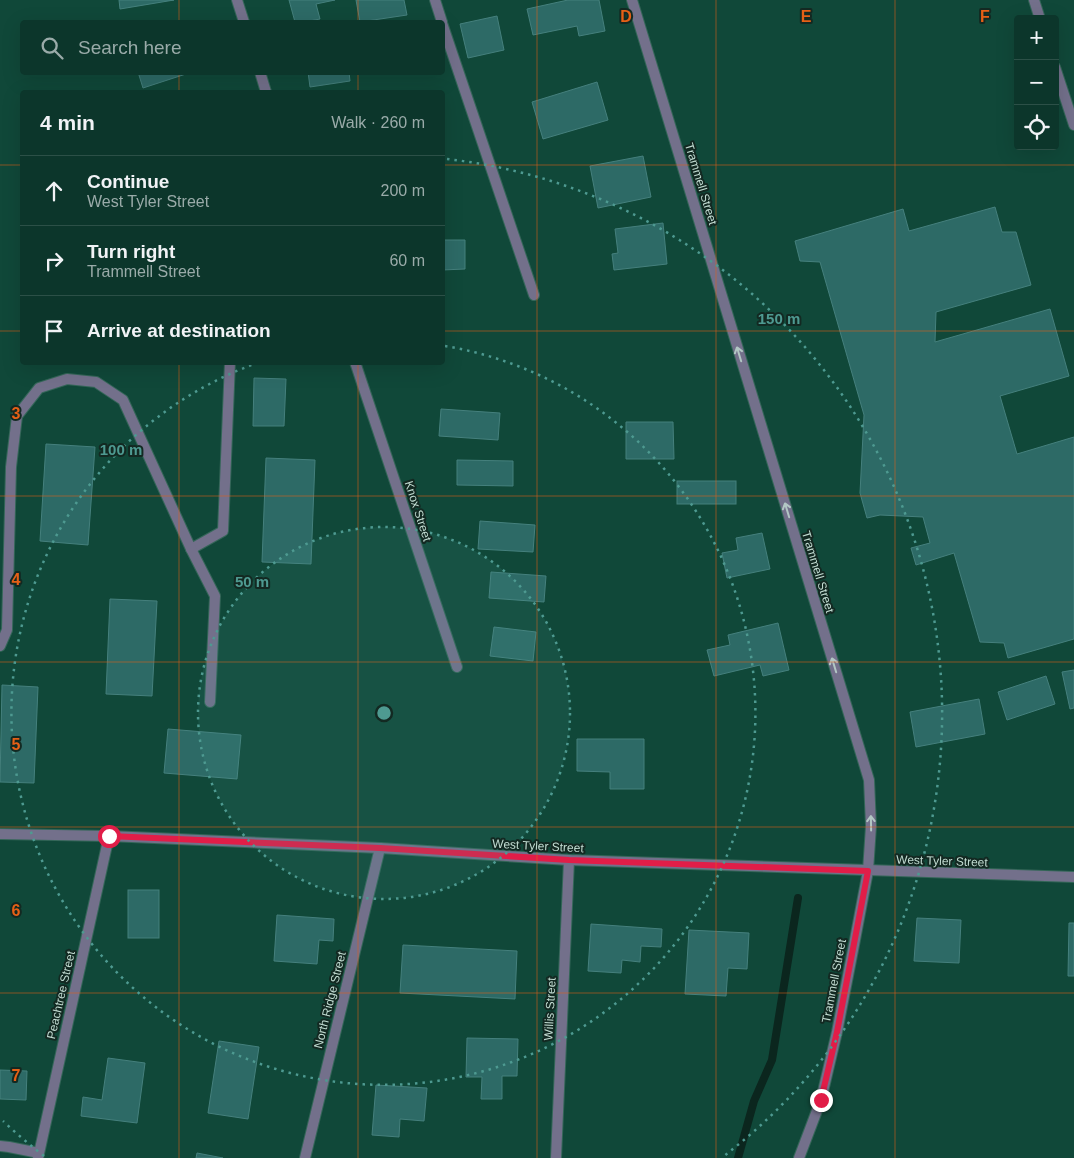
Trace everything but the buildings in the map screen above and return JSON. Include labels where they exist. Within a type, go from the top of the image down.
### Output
[{"type":"street","points":[[237,0],[243,20]]},
{"type":"street","points":[[435,0],[441,20]]},
{"type":"street","name":"Trammell Street","points":[[632,0],[869,780],[871,826],[868,871],[837,1032],[821,1100],[799,1158]]},
{"type":"street","points":[[1034,0],[1039,15]]},
{"type":"street","points":[[445,32],[534,295]]},
{"type":"street","points":[[261,75],[265,90]]},
{"type":"street","points":[[1059,79],[1074,124]]},
{"type":"street","points":[[190,549],[222,531],[230,365]]},
{"type":"street","name":"Knox Street","points":[[356,365],[457,667]]},
{"type":"street","points":[[0,646],[7,630],[11,467],[17,416],[39,388],[67,378],[96,382],[123,400],[190,549],[216,596],[210,702]]},
{"type":"street","name":"West Tyler Street","points":[[0,834],[109,836],[380,848],[569,860],[1074,877]]},
{"type":"street","name":"Peachtree Street","points":[[38,1156],[109,836]]},
{"type":"street","name":"North Ridge Street","points":[[305,1158],[380,848]]},
{"type":"street","name":"Willis Street","points":[[556,1158],[569,860]]},
{"type":"street","points":[[0,1146],[9,1146],[38,1156]]},
{"type":"waterway","points":[[738,1158],[754,1101],[772,1060],[798,898]]},
{"type":"route","points":[[109,836],[380,848],[569,860],[868,871],[837,1032],[821,1100]]}]
